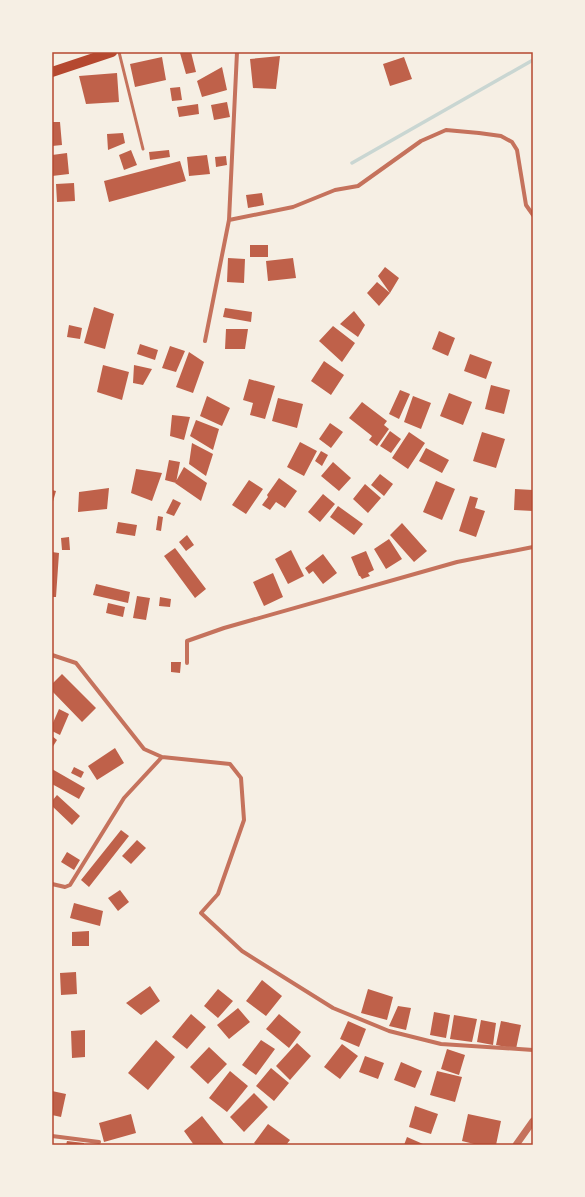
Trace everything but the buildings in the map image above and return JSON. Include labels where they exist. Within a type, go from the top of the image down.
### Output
[{"type":"main road","points":[[52,72],[112,52]]},
{"type":"street","points":[[205,341],[229,220],[237,52]]},
{"type":"street","points":[[229,220],[293,207],[334,190],[358,186],[421,141],[446,130],[501,136],[512,142],[518,150],[526,205],[533,215]]},
{"type":"street","points":[[187,663],[187,641],[224,628],[457,562],[533,547]]},
{"type":"street","points":[[52,655],[76,663],[144,749],[162,757],[230,764],[241,778],[244,820],[218,894],[201,913],[242,951],[332,1008],[389,1032],[441,1044],[533,1050]]},
{"type":"street","points":[[52,884],[66,887],[70,885],[124,798],[162,757]]},
{"type":"street","points":[[516,1145],[533,1121]]},
{"type":"street","points":[[52,1136],[99,1142]]},
{"type":"lane","points":[[119,52],[143,149]]},
{"type":"waterway","points":[[352,163],[533,60]]}]
